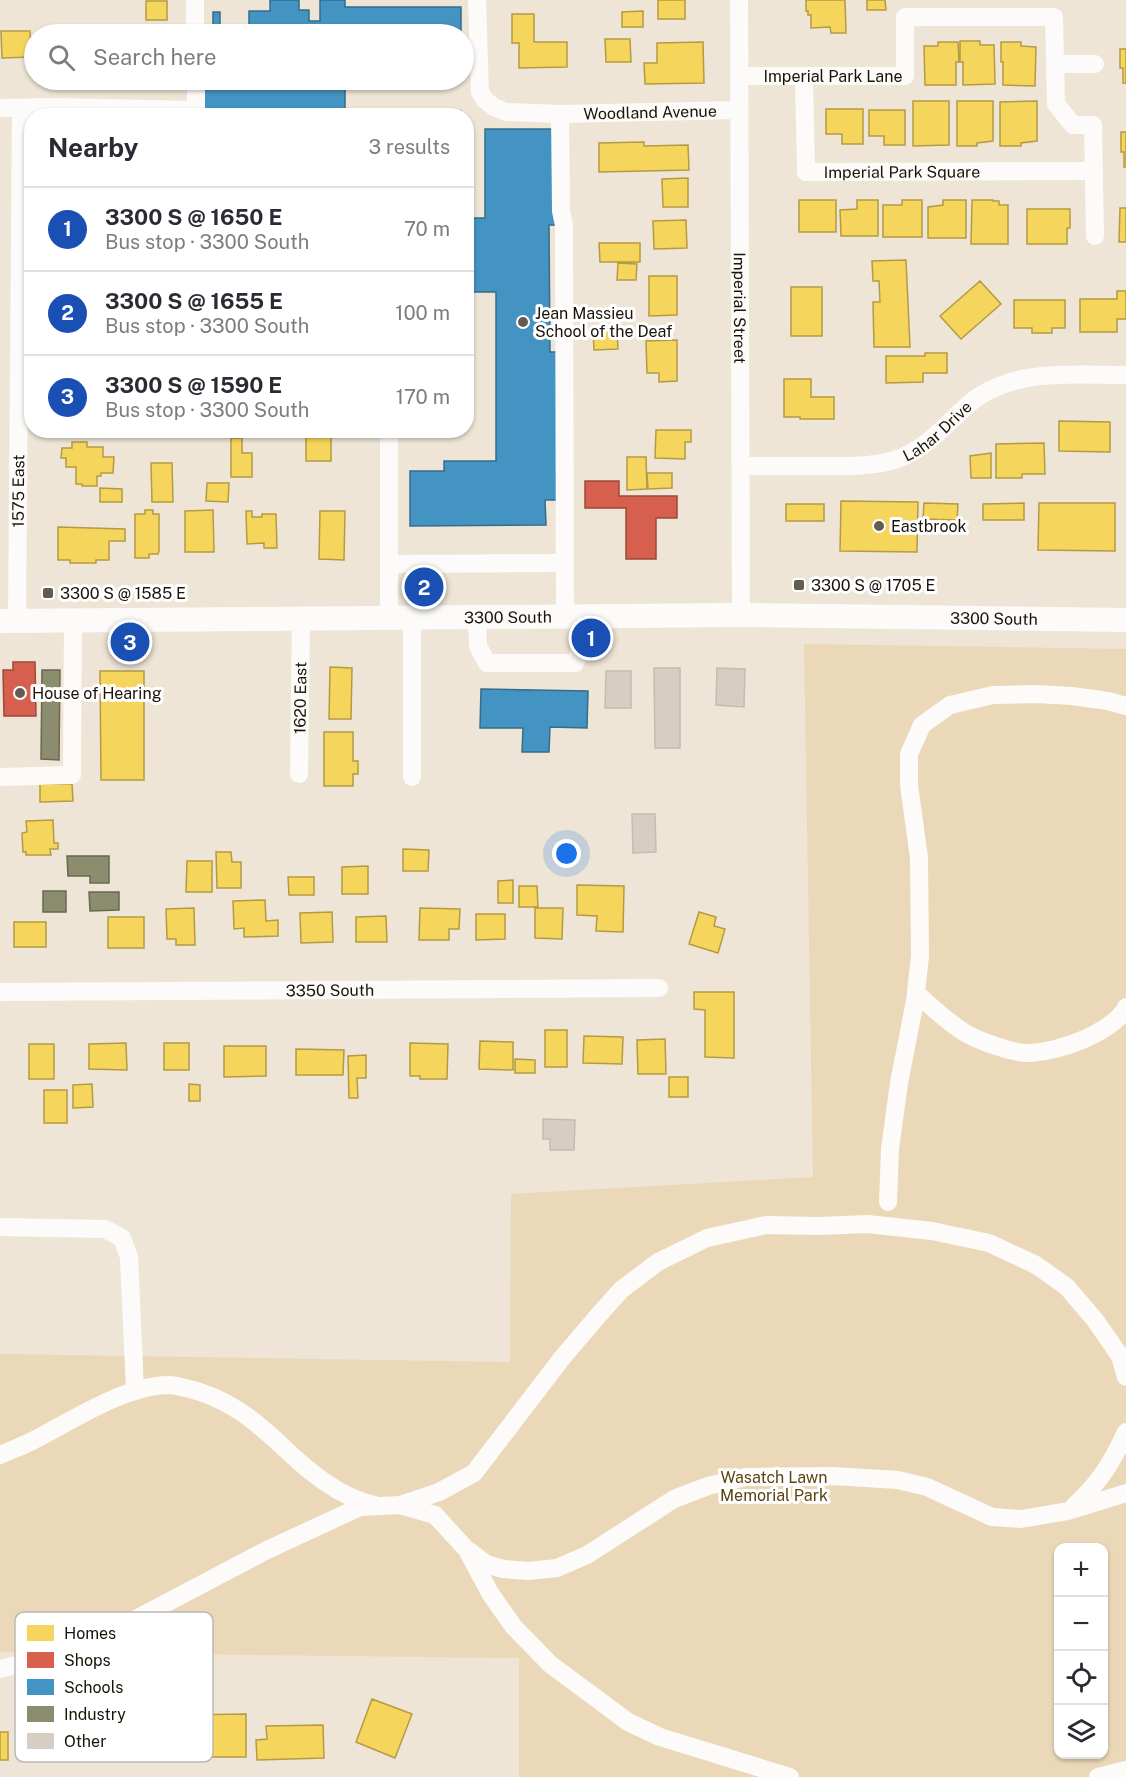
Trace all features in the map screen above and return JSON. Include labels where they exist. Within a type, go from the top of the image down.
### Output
[{"type":"main road","name":"3300 South","points":[[9,621],[741,615],[1126,620]]},
{"type":"street","points":[[195,0],[195,24]]},
{"type":"street","name":"Woodland Avenue","points":[[477,0],[480,92],[494,107],[506,112],[560,114],[739,110]]},
{"type":"street","name":"Imperial Street","points":[[739,0],[741,615]]},
{"type":"street","name":"Imperial Park Lane","points":[[739,76],[905,76],[905,17],[1054,17],[1056,104],[1073,125],[1093,125],[1095,236]]},
{"type":"street","points":[[1055,64],[1095,64]]},
{"type":"street","name":"Imperial Park Square","points":[[804,76],[806,172],[1094,171]]},
{"type":"street","points":[[195,90],[196,108]]},
{"type":"street","points":[[0,108],[82,108]]},
{"type":"street","name":"1575 East","points":[[9,621],[21,108]]},
{"type":"street","points":[[477,618],[478,646],[487,663],[575,663],[583,643],[574,617],[564,562],[564,237],[561,211],[560,114]]},
{"type":"street","name":"Lahar Drive","points":[[741,466],[857,466],[893,461],[919,449],[976,399],[1001,385],[1026,378],[1055,375],[1126,375]]},
{"type":"street","points":[[388,438],[388,564],[400,619],[412,777]]},
{"type":"street","points":[[388,564],[564,562]]},
{"type":"street","name":"1620 East","points":[[299,774],[301,620]]},
{"type":"street","points":[[0,777],[72,775],[73,621]]},
{"type":"street","points":[[888,1202],[890,1149],[920,956],[919,858],[909,785],[909,754],[922,725],[950,705],[993,695],[1072,696],[1126,706]]},
{"type":"street","name":"3350 South","points":[[0,992],[659,988]]},
{"type":"street","points":[[916,993],[945,1019],[968,1035],[1027,1053],[1067,1047],[1101,1031],[1125,1011]]},
{"type":"street","points":[[149,1612],[267,1550],[360,1507],[391,1505],[439,1492],[474,1473],[562,1358],[621,1290],[657,1262],[707,1238],[766,1225],[867,1224],[932,1230],[989,1243],[1036,1265],[1067,1287],[1095,1320],[1120,1356],[1126,1377]]},
{"type":"street","points":[[0,1227],[105,1229],[122,1238],[129,1257],[135,1390]]},
{"type":"street","points":[[0,1455],[135,1390],[170,1385],[204,1392],[238,1409],[300,1463],[337,1490],[366,1503],[391,1505],[435,1515],[467,1550],[486,1564],[503,1569],[528,1571],[557,1568],[587,1555],[674,1499],[708,1486],[745,1477],[833,1476],[898,1479],[927,1487],[992,1517],[1021,1519],[1068,1511],[1126,1493]]},
{"type":"street","points":[[1068,1511],[1092,1490],[1113,1461],[1126,1432]]},
{"type":"street","points":[[467,1550],[489,1593],[513,1626],[550,1664],[628,1722],[660,1737],[790,1777]]},
{"type":"street","points":[[0,1669],[15,1666]]},
{"type":"street","points":[[1098,1777],[1126,1770]]},
{"type":"green space","name":"Wasatch Lawn Memorial Park","points":[[804,644],[1126,649],[1126,1777],[519,1777],[519,1658],[213,1654],[213,1612],[15,1612],[15,1652],[0,1652],[0,1354],[510,1362],[511,1194],[813,1177]]},
{"type":"building: Homes","points":[[658,0],[685,0],[685,19],[658,19]]},
{"type":"building: Homes","points":[[806,0],[845,0],[846,33],[831,33],[830,27],[811,28],[811,15],[808,15],[806,11]]},
{"type":"building: Homes","points":[[867,0],[885,0],[886,10],[867,10]]},
{"type":"building: Homes","points":[[146,1],[167,1],[167,20],[146,20]]},
{"type":"building: Homes","points":[[643,11],[643,27],[622,27],[622,12]]},
{"type":"building: Homes","points":[[512,14],[534,14],[534,42],[567,42],[567,67],[519,68],[519,43],[512,43]]},
{"type":"building: Homes","points":[[1,31],[24,31],[24,57],[2,58]]},
{"type":"building: Homes","points":[[605,39],[630,39],[631,62],[606,62]]},
{"type":"building: Homes","points":[[960,41],[980,41],[980,45],[994,45],[995,84],[963,85]]},
{"type":"building: Homes","points":[[703,42],[704,83],[645,84],[644,63],[657,63],[657,43]]},
{"type":"building: Homes","points":[[938,42],[958,42],[959,62],[956,62],[956,85],[925,85],[924,46],[938,46]]},
{"type":"building: Homes","points":[[1001,42],[1021,42],[1021,46],[1036,47],[1035,86],[1003,85]]},
{"type":"building: Homes","points":[[1120,49],[1126,49],[1126,83],[1123,83],[1123,68],[1120,68]]},
{"type":"building: Homes","points":[[913,101],[949,101],[949,145],[913,146]]},
{"type":"building: Homes","points":[[957,101],[993,101],[993,141],[977,143],[977,146],[957,146]]},
{"type":"building: Homes","points":[[1037,101],[1037,141],[1021,143],[1021,146],[1000,146],[1000,102]]},
{"type":"building: Homes","points":[[826,109],[863,109],[863,144],[842,144],[842,134],[826,134]]},
{"type":"building: Homes","points":[[869,110],[905,110],[905,145],[884,145],[884,136],[869,136]]},
{"type":"building: Homes","points":[[1121,132],[1126,132],[1126,167],[1124,167],[1124,152],[1121,152]]},
{"type":"building: Homes","points":[[644,142],[644,146],[688,145],[689,170],[599,172],[599,143]]},
{"type":"building: Homes","points":[[688,178],[688,207],[663,207],[662,179]]},
{"type":"building: Homes","points":[[799,200],[836,200],[836,232],[799,232]]},
{"type":"building: Homes","points":[[857,200],[878,200],[878,236],[841,236],[840,210],[857,209]]},
{"type":"building: Homes","points":[[902,200],[922,200],[922,237],[883,237],[883,205],[902,205]]},
{"type":"building: Homes","points":[[943,200],[966,200],[966,238],[928,238],[928,207],[943,205]]},
{"type":"building: Homes","points":[[972,200],[993,200],[999,201],[999,205],[1008,205],[1008,244],[971,244]]},
{"type":"building: Homes","points":[[1120,208],[1126,208],[1126,242],[1119,242]]},
{"type":"building: Homes","points":[[1027,209],[1070,209],[1067,244],[1027,244]]},
{"type":"building: Homes","points":[[686,220],[687,248],[654,249],[653,221]]},
{"type":"building: Homes","points":[[599,243],[640,243],[640,262],[600,262]]},
{"type":"building: Homes","points":[[906,260],[910,347],[874,347],[873,302],[880,302],[879,281],[873,281],[872,261]]},
{"type":"building: Homes","points":[[618,263],[637,264],[636,280],[617,280]]},
{"type":"building: Homes","points":[[649,276],[677,276],[677,315],[649,316]]},
{"type":"building: Homes","points":[[980,281],[1001,304],[961,339],[940,316]]},
{"type":"building: Homes","points":[[791,287],[822,287],[822,336],[791,336]]},
{"type":"building: Homes","points":[[1117,291],[1126,291],[1126,319],[1117,319],[1117,332],[1080,332],[1080,299],[1117,299]]},
{"type":"building: Homes","points":[[1014,300],[1065,300],[1065,328],[1052,328],[1052,333],[1032,333],[1032,328],[1014,328]]},
{"type":"building: Homes","points":[[617,330],[618,349],[594,350],[593,331]]},
{"type":"building: Homes","points":[[677,340],[677,381],[659,382],[659,373],[647,373],[646,341]]},
{"type":"building: Homes","points":[[925,353],[947,353],[947,373],[923,373],[923,382],[886,383],[886,356],[925,356]]},
{"type":"building: Homes","points":[[784,379],[811,379],[811,397],[834,397],[834,419],[784,417]]},
{"type":"building: Homes","points":[[1059,421],[1110,422],[1110,452],[1059,451]]},
{"type":"building: Homes","points":[[656,430],[691,430],[691,442],[685,442],[685,459],[655,458]]},
{"type":"building: Homes","points":[[231,438],[242,438],[242,453],[252,453],[252,477],[231,477]]},
{"type":"building: Homes","points":[[306,438],[331,438],[331,461],[306,461]]},
{"type":"building: Homes","points":[[72,442],[87,442],[87,447],[103,447],[103,457],[114,457],[113,473],[101,473],[101,476],[97,476],[97,486],[76,484],[76,467],[66,467],[66,458],[61,458],[62,448],[72,448]]},
{"type":"building: Homes","points":[[1044,443],[1045,474],[1022,474],[1022,478],[996,478],[996,444]]},
{"type":"building: Homes","points":[[991,453],[991,478],[971,478],[970,456]]},
{"type":"building: Homes","points":[[627,457],[646,457],[647,489],[627,490]]},
{"type":"building: Homes","points":[[151,463],[172,463],[173,502],[152,502]]},
{"type":"building: Homes","points":[[647,473],[672,473],[672,488],[648,489]]},
{"type":"building: Homes","points":[[207,483],[229,483],[228,502],[206,501]]},
{"type":"building: Homes","points":[[100,488],[122,489],[122,502],[100,502]]},
{"type":"building: Homes","name":"Eastbrook","points":[[841,501],[918,502],[917,552],[840,551]]},
{"type":"building: Homes","points":[[924,503],[958,504],[957,520],[923,519]]},
{"type":"building: Homes","points":[[1024,503],[1024,520],[983,520],[983,504]]},
{"type":"building: Homes","points":[[1039,503],[1115,503],[1115,551],[1038,550]]},
{"type":"building: Homes","points":[[786,504],[824,504],[824,521],[786,521]]},
{"type":"building: Homes","points":[[145,510],[153,510],[153,514],[159,514],[159,551],[158,554],[149,554],[149,558],[135,558],[135,514],[145,514]]},
{"type":"building: Homes","points":[[213,510],[214,552],[185,552],[185,511]]},
{"type":"building: Homes","points":[[246,511],[252,511],[252,517],[276,514],[277,548],[264,548],[264,543],[247,544]]},
{"type":"building: Homes","points":[[320,511],[345,511],[344,560],[319,559]]},
{"type":"building: Homes","points":[[58,527],[125,529],[125,541],[109,541],[109,560],[96,560],[96,563],[70,563],[70,560],[58,560]]},
{"type":"building: Homes","points":[[330,667],[352,668],[351,719],[329,719]]},
{"type":"building: Homes","points":[[100,671],[144,671],[144,780],[101,780]]},
{"type":"building: Homes","points":[[324,732],[353,732],[353,761],[358,761],[358,774],[353,774],[353,786],[324,786]]},
{"type":"building: Homes","points":[[40,784],[72,784],[73,801],[40,802]]},
{"type":"building: Homes","points":[[53,820],[54,843],[58,843],[58,849],[50,849],[51,855],[26,855],[26,852],[23,852],[22,833],[27,832],[26,821]]},
{"type":"building: Homes","points":[[403,849],[429,850],[428,871],[403,871]]},
{"type":"building: Homes","points":[[216,852],[231,852],[232,862],[241,862],[241,888],[217,888]]},
{"type":"building: Homes","points":[[187,861],[212,861],[212,892],[186,892]]},
{"type":"building: Homes","points":[[368,866],[368,894],[342,894],[342,867]]},
{"type":"building: Homes","points":[[288,877],[314,877],[314,895],[289,895]]},
{"type":"building: Homes","points":[[513,880],[513,903],[498,903],[498,881]]},
{"type":"building: Homes","points":[[577,885],[624,886],[623,932],[596,931],[597,916],[577,915]]},
{"type":"building: Homes","points":[[519,886],[537,886],[538,907],[519,907]]},
{"type":"building: Homes","points":[[265,900],[266,921],[278,920],[278,936],[244,937],[244,928],[234,929],[233,901]]},
{"type":"building: Homes","points":[[194,908],[195,945],[176,945],[176,939],[167,939],[166,909]]},
{"type":"building: Homes","points":[[420,908],[460,909],[459,929],[449,929],[449,940],[419,940]]},
{"type":"building: Homes","points":[[535,908],[563,908],[562,939],[535,938]]},
{"type":"building: Homes","points":[[332,912],[333,942],[301,943],[300,913]]},
{"type":"building: Homes","points":[[699,912],[716,917],[714,926],[725,929],[718,953],[689,944]]},
{"type":"building: Homes","points":[[476,914],[505,914],[505,939],[476,940]]},
{"type":"building: Homes","points":[[386,916],[387,942],[356,942],[356,917]]},
{"type":"building: Homes","points":[[108,917],[144,917],[144,948],[108,948]]},
{"type":"building: Homes","points":[[14,922],[46,922],[46,947],[14,947]]},
{"type":"building: Homes","points":[[694,992],[734,992],[734,1058],[705,1057],[705,1010],[694,1009]]},
{"type":"building: Homes","points":[[545,1030],[567,1030],[567,1067],[545,1067]]},
{"type":"building: Homes","points":[[584,1036],[623,1037],[622,1064],[583,1063]]},
{"type":"building: Homes","points":[[665,1039],[666,1074],[638,1074],[637,1040]]},
{"type":"building: Homes","points":[[480,1041],[513,1042],[513,1070],[479,1069]]},
{"type":"building: Homes","points":[[126,1043],[127,1070],[89,1069],[89,1044]]},
{"type":"building: Homes","points":[[164,1043],[189,1043],[189,1070],[164,1070]]},
{"type":"building: Homes","points":[[410,1043],[448,1044],[447,1079],[420,1079],[420,1076],[410,1076]]},
{"type":"building: Homes","points":[[29,1044],[54,1044],[54,1079],[29,1079]]},
{"type":"building: Homes","points":[[224,1046],[266,1046],[266,1076],[224,1077]]},
{"type":"building: Homes","points":[[296,1049],[344,1050],[343,1075],[296,1075]]},
{"type":"building: Homes","points":[[366,1055],[366,1078],[357,1078],[358,1098],[349,1098],[348,1056]]},
{"type":"building: Homes","points":[[515,1059],[535,1060],[535,1073],[515,1073]]},
{"type":"building: Homes","points":[[669,1077],[688,1077],[688,1097],[669,1097]]},
{"type":"building: Homes","points":[[92,1084],[93,1107],[73,1108],[73,1085]]},
{"type":"building: Homes","points":[[189,1084],[200,1085],[200,1101],[189,1101]]},
{"type":"building: Homes","points":[[44,1090],[67,1090],[67,1123],[44,1123]]},
{"type":"building: Homes","points":[[372,1699],[412,1714],[395,1758],[356,1742]]},
{"type":"building: Homes","points":[[246,1714],[246,1757],[213,1757],[213,1715]]},
{"type":"building: Homes","points":[[323,1725],[324,1758],[257,1760],[256,1740],[267,1739],[266,1726]]},
{"type":"building: Homes","points":[[0,1732],[8,1732],[8,1760],[0,1760]]},
{"type":"building: Shops","points":[[585,481],[619,481],[619,496],[677,496],[677,518],[656,518],[656,559],[626,559],[626,508],[585,508]]},
{"type":"building: Shops","name":"House of Hearing","points":[[13,662],[35,662],[36,716],[4,716],[3,670],[13,670]]},
{"type":"building: Schools","points":[[270,0],[299,0],[299,10],[309,10],[309,21],[320,21],[320,0],[345,0],[345,7],[461,7],[461,24],[249,24],[249,11],[270,11]]},
{"type":"building: Schools","points":[[213,12],[220,12],[220,24],[213,24]]},
{"type":"building: Schools","points":[[201,90],[345,90],[345,108],[201,108]]},
{"type":"building: Schools","name":"Jean Massieu School of the Deaf","points":[[485,129],[557,129],[558,225],[549,225],[550,352],[558,352],[559,500],[545,500],[546,525],[410,526],[410,471],[444,471],[444,461],[496,461],[496,292],[474,292],[474,218],[485,218]]},
{"type":"building: Schools","points":[[481,689],[588,691],[587,728],[550,727],[549,752],[522,752],[523,728],[480,728]]},
{"type":"building: Industry","points":[[42,670],[60,670],[59,760],[41,759]]},
{"type":"building: Industry","points":[[67,856],[109,856],[109,883],[90,883],[90,876],[68,876]]},
{"type":"building: Industry","points":[[43,891],[66,891],[66,912],[43,912]]},
{"type":"building: Industry","points":[[89,892],[119,892],[119,910],[90,911]]},
{"type":"building: Other","points":[[654,668],[680,668],[680,748],[655,748]]},
{"type":"building: Other","points":[[717,668],[745,669],[744,707],[716,705]]},
{"type":"building: Other","points":[[606,671],[631,671],[631,708],[605,708]]},
{"type":"building: Other","points":[[632,814],[655,814],[656,852],[633,853]]},
{"type":"building: Other","points":[[543,1119],[575,1120],[574,1150],[550,1150],[550,1139],[543,1139]]},
{"type":"place","name":"Jean Massieu School of the Deaf","points":[[523,322]]},
{"type":"place","name":"Eastbrook","points":[[879,526]]},
{"type":"place","name":"3300 S @ 1705 E","points":[[799,585]]},
{"type":"place","name":"3300 S @ 1655 E","points":[[424,587]]},
{"type":"place","name":"3300 S @ 1585 E","points":[[48,593]]},
{"type":"place","name":"3300 S @ 1650 E","points":[[591,638]]},
{"type":"place","name":"3300 S @ 1590 E","points":[[130,642]]},
{"type":"place","name":"House of Hearing","points":[[20,693]]}]
